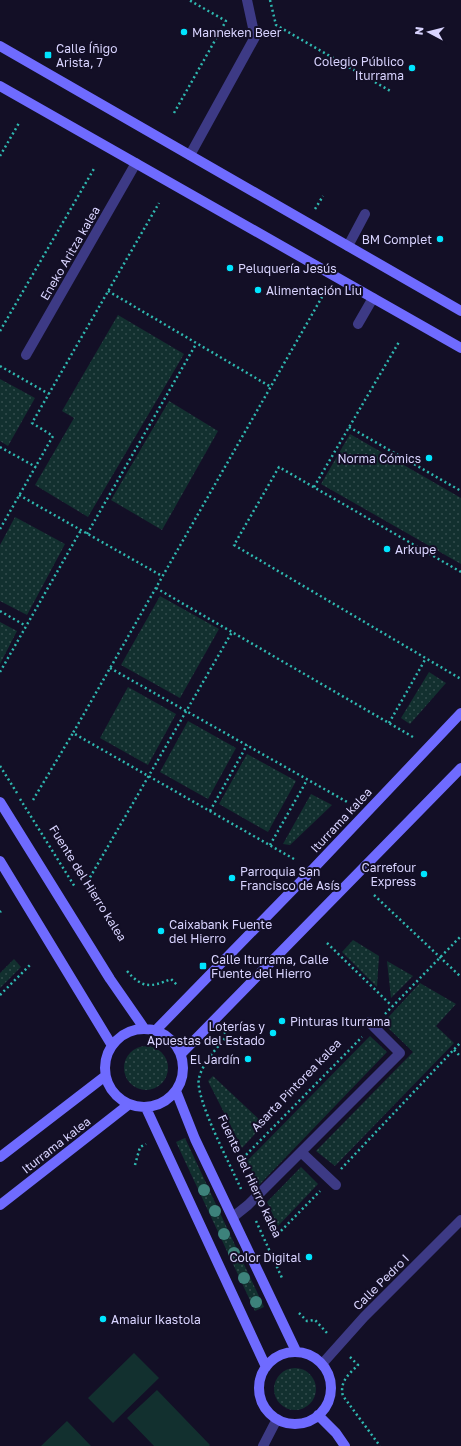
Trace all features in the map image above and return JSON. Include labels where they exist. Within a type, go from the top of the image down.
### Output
[{"type":"street","points":[[190,155],[255,37],[247,0]]},
{"type":"street","points":[[0,46],[461,311]]},
{"type":"street","points":[[0,86],[461,348]]},
{"type":"street","name":"Eneko Aritza kalea","points":[[26,355],[136,163]]},
{"type":"street","points":[[348,246],[365,214]]},
{"type":"street","points":[[358,324],[373,298]]},
{"type":"street","name":"Iturrama kalea","points":[[156,1030],[313,869],[461,713]]},
{"type":"street","points":[[181,1054],[461,768]]},
{"type":"street","points":[[0,802],[110,979],[144,1028]]},
{"type":"street","points":[[0,861],[111,1044]]},
{"type":"street","points":[[233,1217],[248,1205],[400,1053],[371,1024]]},
{"type":"street","points":[[144,1028],[156,1030],[171,1039],[181,1054],[183,1069],[176,1091],[164,1103],[146,1108],[128,1105],[118,1100],[104,1077],[104,1061],[111,1044],[132,1030],[144,1028]]},
{"type":"street","name":"Iturrama kalea","points":[[0,1157],[104,1077]]},
{"type":"street","points":[[176,1091],[195,1139],[233,1217],[274,1308],[296,1351]]},
{"type":"street","name":"Iturrama kalea","points":[[0,1205],[128,1105]]},
{"type":"street","points":[[146,1108],[266,1367]]},
{"type":"street","points":[[301,1152],[334,1182]]},
{"type":"street","name":"Calle Pedro I","points":[[322,1364],[359,1321],[461,1220]]},
{"type":"street","points":[[296,1351],[310,1355],[322,1364],[328,1373],[331,1384],[330,1396],[326,1407],[318,1415],[306,1422],[291,1424],[277,1419],[266,1409],[260,1395],[260,1381],[266,1367],[279,1356],[296,1351]]},
{"type":"street","points":[[318,1415],[336,1433],[345,1446]]},
{"type":"street","points":[[263,1446],[277,1419]]},
{"type":"path","points":[[174,113],[226,21],[190,0]]},
{"type":"path","points":[[270,0],[276,25],[392,92]]},
{"type":"path","points":[[0,156],[19,123]]},
{"type":"path","points":[[0,331],[96,167]]},
{"type":"path","points":[[0,529],[53,436],[32,423],[159,203]]},
{"type":"path","points":[[108,291],[271,387]]},
{"type":"path","points":[[33,800],[73,733],[322,297]]},
{"type":"path","points":[[314,487],[399,342]]},
{"type":"path","points":[[88,534],[196,344]]},
{"type":"path","points":[[0,366],[49,394]]},
{"type":"path","points":[[349,427],[461,490]]},
{"type":"path","points":[[0,447],[36,467]]},
{"type":"path","points":[[461,572],[279,467],[234,545],[461,679]]},
{"type":"path","points":[[19,495],[162,576]]},
{"type":"path","points":[[0,672],[80,530]]},
{"type":"path","points":[[156,588],[413,738]]},
{"type":"path","points":[[0,611],[26,626]]},
{"type":"path","points":[[85,886],[232,632]]},
{"type":"path","points":[[389,723],[426,658]]},
{"type":"path","points":[[110,668],[349,803]]},
{"type":"path","points":[[73,733],[294,858]]},
{"type":"path","points":[[210,811],[247,746]]},
{"type":"path","name":"Fuente del Hierro kalea","points":[[0,766],[75,888]]},
{"type":"path","points":[[270,845],[307,780]]},
{"type":"path","points":[[374,895],[461,977]]},
{"type":"path","name":"Asarta Pintorea kalea","points":[[239,1162],[371,1024],[392,1006],[461,936]]},
{"type":"path","points":[[327,943],[392,1006]]},
{"type":"path","points":[[0,995],[32,964]]},
{"type":"path","points":[[125,969],[135,981],[148,986],[171,979]]},
{"type":"path","name":"Fuente del Hierro kalea","points":[[228,1035],[202,1068],[198,1086],[204,1108],[285,1284]]},
{"type":"path","points":[[274,1238],[334,1182],[461,1042]]},
{"type":"path","points":[[454,1050],[461,1057]]},
{"type":"path","points":[[297,1310],[307,1321],[314,1320]]},
{"type":"path","points":[[358,1365],[343,1382],[341,1390],[343,1396],[380,1446]]},
{"type":"green space","points":[[118,315],[184,354],[88,517],[35,485],[74,418],[62,411]]},
{"type":"green space","points":[[0,379],[35,398],[8,446],[0,441]]},
{"type":"green space","points":[[169,401],[218,431],[162,530],[111,500]]},
{"type":"green space","points":[[350,434],[461,498],[461,564],[321,484]]},
{"type":"green space","points":[[15,517],[65,544],[27,615],[0,601],[0,545]]},
{"type":"green space","points":[[160,596],[219,629],[180,698],[121,665]]},
{"type":"green space","points":[[0,622],[17,631],[0,664]]},
{"type":"green space","points":[[429,672],[446,683],[410,724],[401,718]]},
{"type":"green space","points":[[128,687],[176,714],[148,765],[100,738]]},
{"type":"green space","points":[[188,721],[236,748],[208,799],[160,772]]},
{"type":"green space","points":[[247,754],[296,781],[268,832],[219,804]]},
{"type":"green space","points":[[311,794],[332,805],[290,845],[283,844]]},
{"type":"green space","points":[[353,940],[379,956],[377,987],[342,952]]},
{"type":"green space","points":[[14,959],[21,967],[0,988],[0,973]]},
{"type":"green space","points":[[387,961],[413,976],[391,998]]},
{"type":"green space","points":[[420,983],[456,1004],[436,1026],[454,1043],[335,1166],[316,1151],[413,1052],[383,1023]]},
{"type":"green space","points":[[370,1036],[387,1052],[259,1185],[247,1161]]},
{"type":"green space","points":[[146,1046],[158,1050],[164,1056],[168,1068],[164,1080],[158,1086],[146,1090],[134,1086],[128,1080],[124,1068],[128,1056],[134,1050]]},
{"type":"green space","points":[[213,1076],[264,1124],[242,1148],[208,1081]]},
{"type":"green space","points":[[185,1138],[264,1307],[255,1311],[176,1142]]},
{"type":"green space","points":[[301,1167],[318,1184],[278,1226],[267,1202]]},
{"type":"green space","points":[[134,1353],[159,1378],[113,1423],[88,1398]]},
{"type":"green space","points":[[295,1368],[310,1374],[316,1389],[310,1404],[295,1410],[280,1404],[274,1389],[280,1374]]},
{"type":"green space","points":[[157,1390],[210,1445],[209,1446],[154,1446],[127,1418]]},
{"type":"green space","points":[[67,1421],[91,1446],[41,1446]]},
{"type":"place","name":"Manneken Beer","points":[[184,32]]},
{"type":"place","name":"Calle Íñigo Arista, 7","points":[[48,55]]},
{"type":"place","name":"Colegio Público Iturrama","points":[[412,68]]},
{"type":"place","name":"BM Complet","points":[[440,239]]},
{"type":"place","name":"Peluquería Jesús","points":[[230,268]]},
{"type":"place","name":"Alimentación Liu","points":[[258,290]]},
{"type":"place","name":"Norma Cómics","points":[[429,458]]},
{"type":"place","name":"Arkupe","points":[[387,549]]},
{"type":"place","name":"Carrefour Express","points":[[424,874]]},
{"type":"place","name":"Parroquia San Francisco de Asís","points":[[232,878]]},
{"type":"place","name":"Caixabank Fuente del Hierro","points":[[161,931]]},
{"type":"place","name":"Calle Iturrama, Calle Fuente del Hierro","points":[[203,966]]},
{"type":"place","name":"Pinturas Iturrama","points":[[282,1021]]},
{"type":"place","name":"Loterías y Apuestas del Estado","points":[[273,1033]]},
{"type":"place","name":"El Jardín","points":[[248,1059]]},
{"type":"place","name":"Color Digital","points":[[309,1257]]},
{"type":"place","name":"Amaiur Ikastola","points":[[103,1319]]}]
